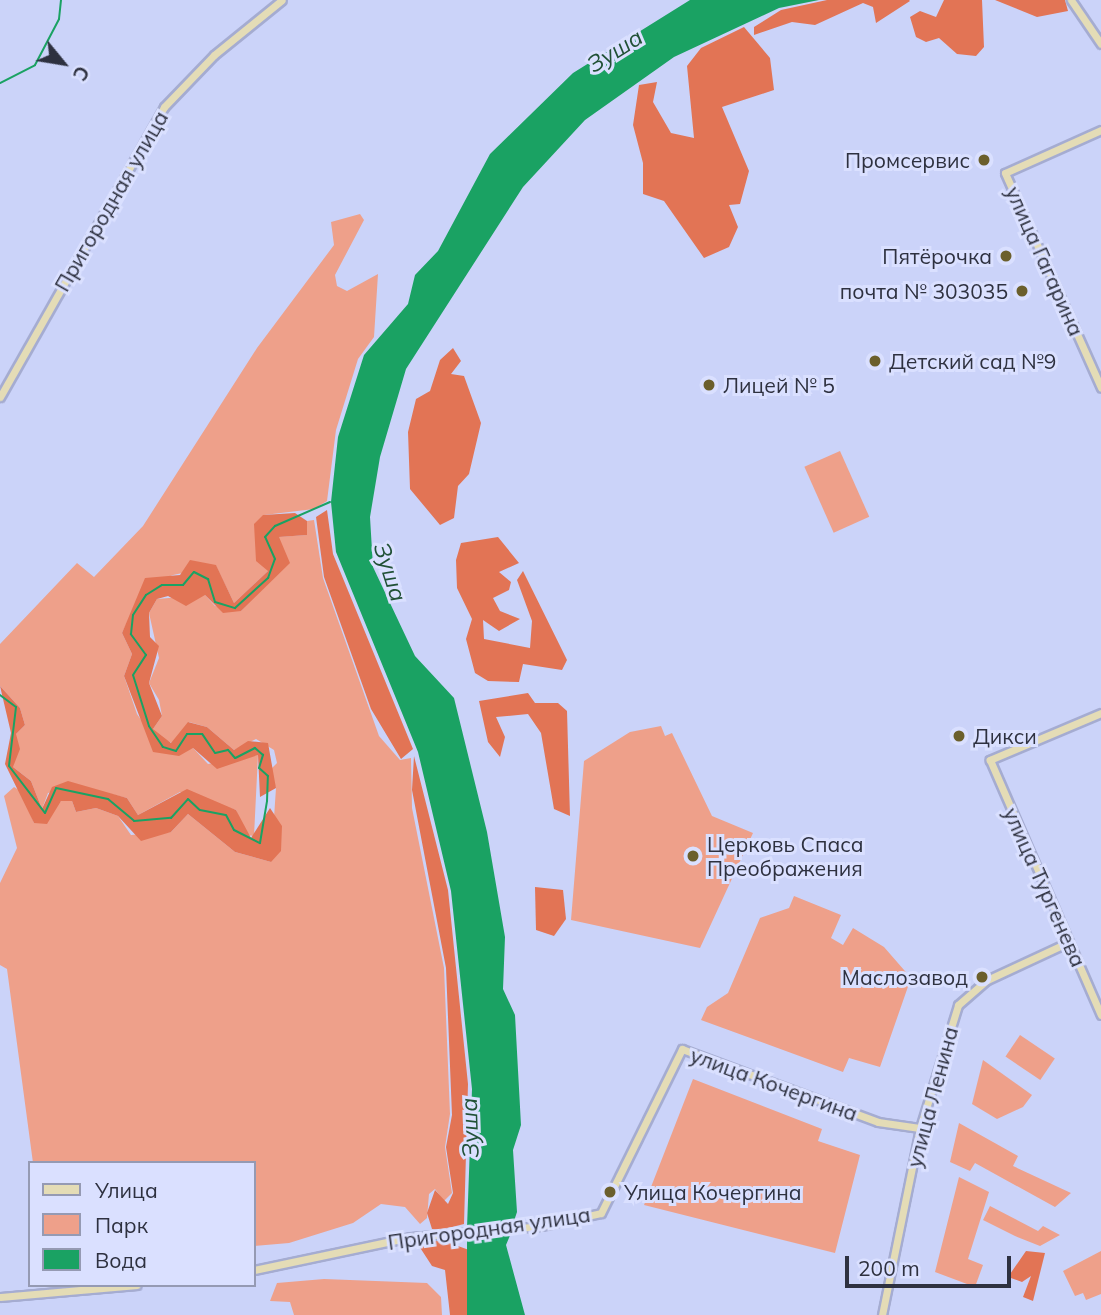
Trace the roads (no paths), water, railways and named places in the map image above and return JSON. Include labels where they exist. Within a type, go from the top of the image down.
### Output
[{"type":"main road","name":"Пригородная улица","points":[[0,397],[164,107],[214,55],[282,0]]},
{"type":"main road","points":[[1071,2],[1101,44]]},
{"type":"main road","name":"улица Гагарина","points":[[1101,130],[1005,173],[1101,388]]},
{"type":"main road","name":"улица Тургенева","points":[[1101,713],[990,760],[1101,1015]]},
{"type":"main road","name":"улица Ленина","points":[[882,1315],[920,1128],[941,1049],[964,997],[1069,942]]},
{"type":"main road","name":"улица Кочергина","points":[[601,1213],[682,1049],[878,1122],[920,1128]]},
{"type":"main road","name":"Пригородная улица","points":[[256,1270],[443,1234],[541,1226],[601,1213]]},
{"type":"main road","points":[[0,1297],[113,1287]]},
{"type":"water","name":"Зуша","points":[[690,0],[819,0],[779,8],[674,57],[585,120],[523,187],[406,369],[380,457],[370,517],[373,567],[415,656],[454,698],[487,832],[505,937],[503,989],[515,1015],[521,1125],[513,1150],[517,1212],[513,1224],[467,1228],[472,1089],[451,891],[418,752],[336,552],[331,502],[338,437],[364,355],[408,304],[415,275],[438,251],[490,154],[573,73]]},
{"type":"water","points":[[511,1233],[506,1245],[525,1315],[467,1315],[467,1236]]},
{"type":"waterway","points":[[0,83],[35,65],[59,19],[61,0]]},
{"type":"waterway","points":[[0,695],[16,707],[9,766],[45,813],[56,788],[108,799],[134,821],[171,818],[188,799],[200,810],[226,815],[234,830],[260,843],[268,776],[259,768],[263,755],[255,748],[235,758],[228,750],[215,753],[202,734],[187,734],[176,751],[163,747],[149,726],[133,675],[146,655],[131,634],[133,615],[146,595],[162,585],[183,585],[194,572],[208,579],[215,602],[235,608],[268,578],[275,559],[265,537],[275,526],[330,502]]},
{"type":"place","name":"Промсервис","points":[[984,160]]},
{"type":"place","name":"Пятёрочка","points":[[1006,256]]},
{"type":"place","name":"почта № 303035","points":[[1022,291]]},
{"type":"place","name":"Детский сад №9","points":[[875,361]]},
{"type":"place","name":"Лицей № 5","points":[[709,385]]},
{"type":"place","name":"Дикси","points":[[959,736]]},
{"type":"place","name":"Церковь Спаса Преображения","points":[[693,856]]},
{"type":"place","name":"Маслозавод","points":[[982,977]]},
{"type":"place","name":"Улица Кочергина","points":[[610,1192]]}]
